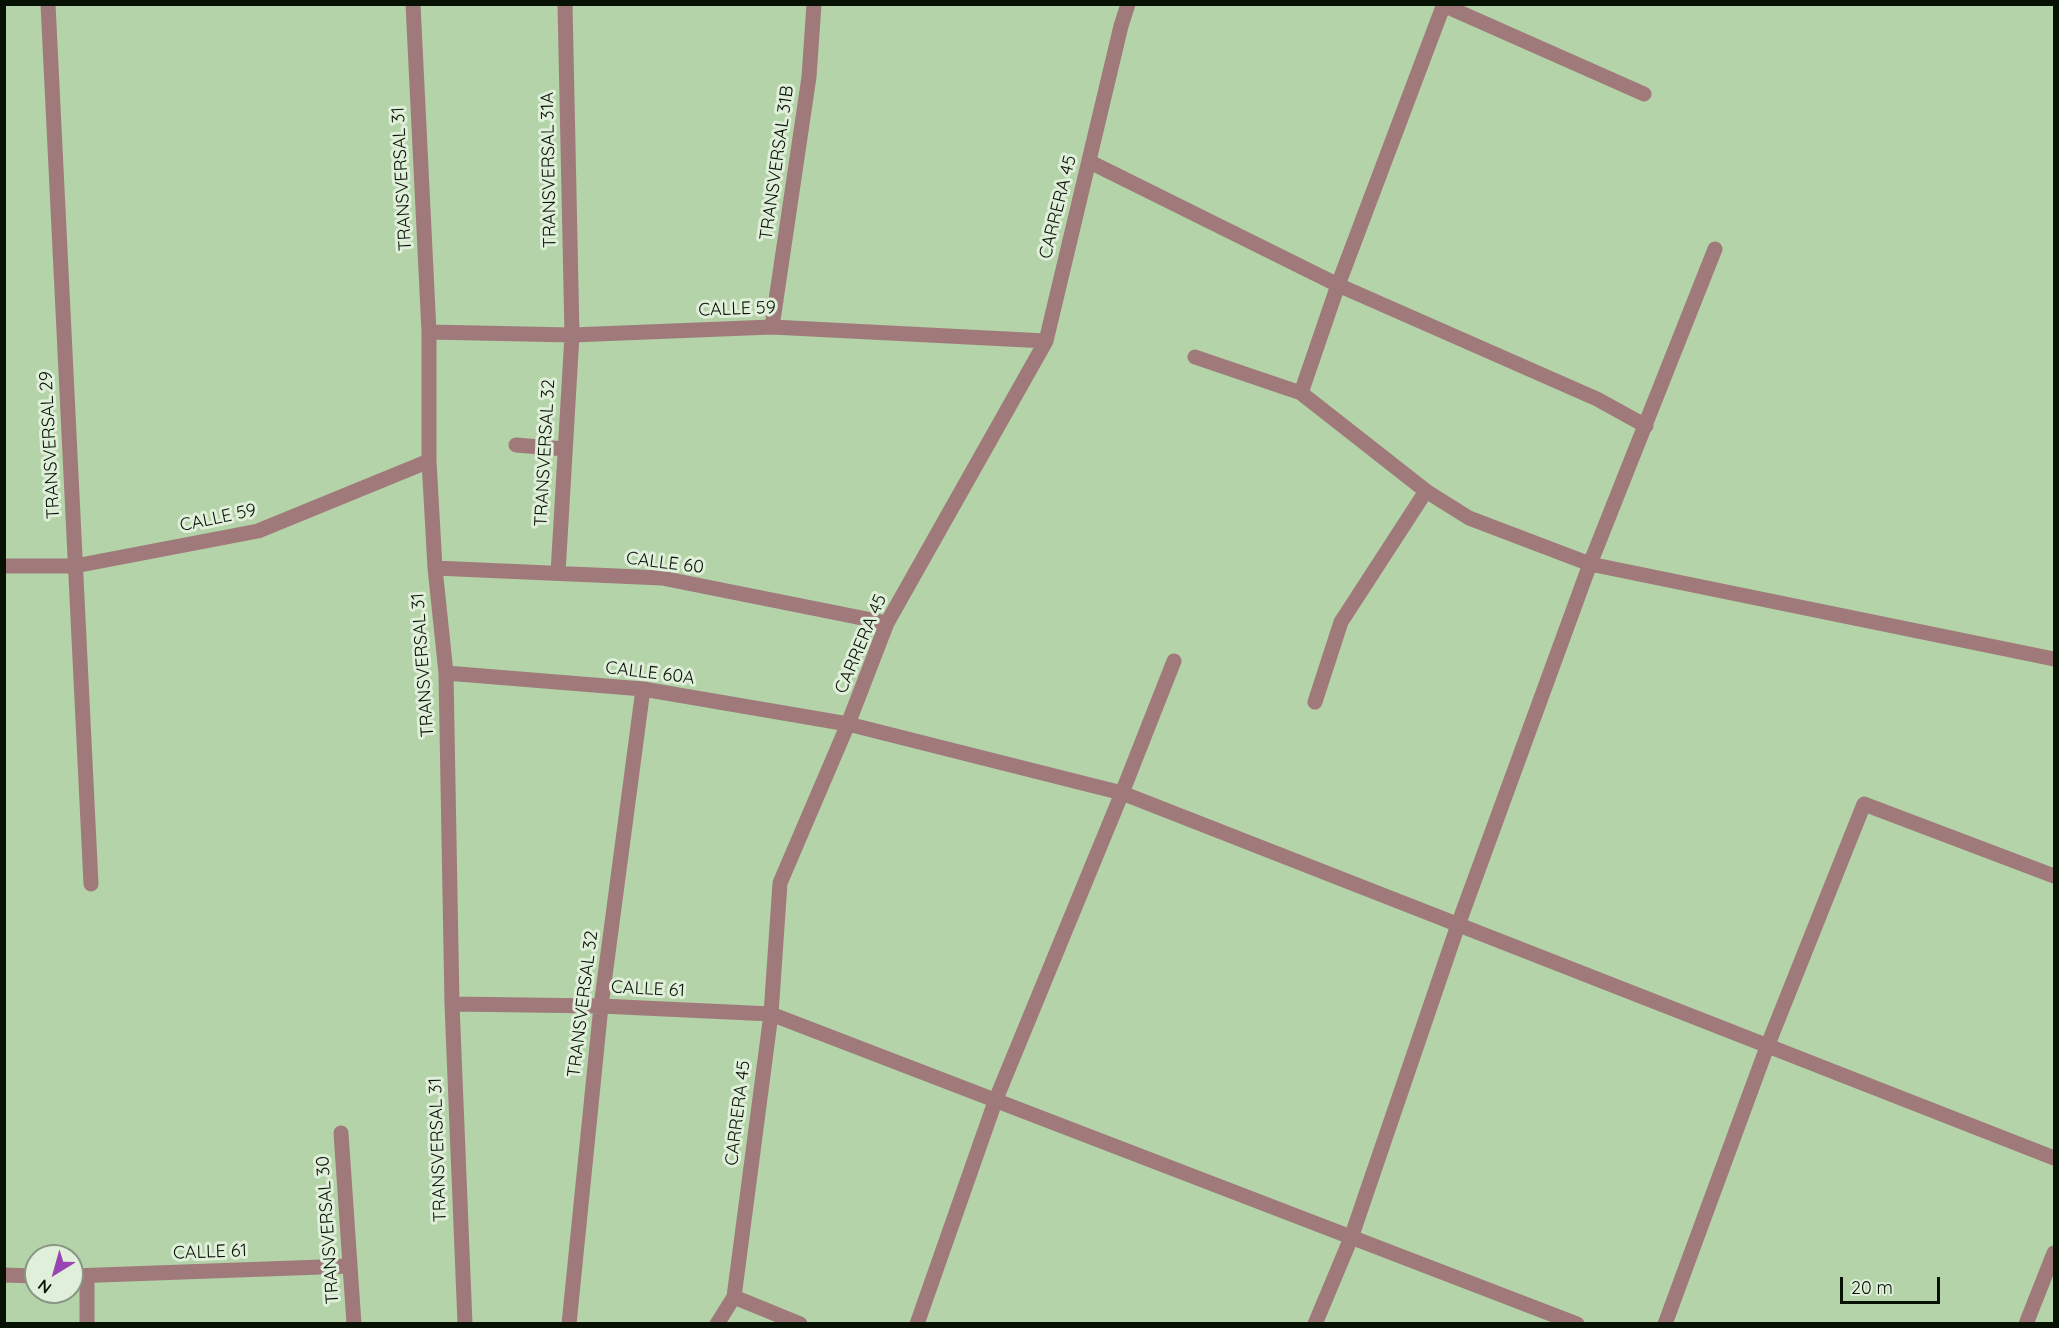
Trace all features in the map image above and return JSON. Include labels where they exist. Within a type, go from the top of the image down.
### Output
[{"type":"street","name":"TRANSVERSAL 29","points":[[48,4],[91,885]]},
{"type":"street","name":"TRANSVERSAL 31","points":[[413,4],[429,332],[429,461],[435,568],[446,673],[452,1004],[465,1323]]},
{"type":"street","name":"TRANSVERSAL 31A","points":[[565,4],[572,335]]},
{"type":"street","name":"TRANSVERSAL 31B","points":[[772,327],[809,77],[814,4]]},
{"type":"street","name":"CARRERA 45","points":[[717,1323],[734,1297],[771,1014],[780,883],[848,724],[887,623],[1046,341],[1090,162],[1120,26],[1128,4]]},
{"type":"street","points":[[1302,393],[1338,285],[1443,5],[1644,94]]},
{"type":"street","points":[[1090,162],[1338,285],[1597,399],[1646,426]]},
{"type":"street","points":[[1315,1323],[1351,1238],[1458,926],[1590,564],[1715,249]]},
{"type":"street","name":"CALLE 59","points":[[429,332],[572,335],[772,327],[1046,341]]},
{"type":"street","name":"TRANSVERSAL 32","points":[[558,573],[572,335]]},
{"type":"street","points":[[1195,357],[1302,393],[1426,491],[1469,518],[1590,564],[2055,659]]},
{"type":"street","points":[[516,445],[565,448]]},
{"type":"street","name":"CALLE 59","points":[[4,566],[75,566],[258,531],[429,461]]},
{"type":"street","points":[[1315,702],[1341,622],[1426,491]]},
{"type":"street","name":"CALLE 60","points":[[435,568],[662,578],[887,623]]},
{"type":"street","points":[[917,1323],[996,1098],[1122,794],[1174,661]]},
{"type":"street","name":"CALLE 60A","points":[[446,673],[643,689],[848,724],[1122,794],[2055,1158]]},
{"type":"street","name":"TRANSVERSAL 32","points":[[569,1323],[601,1006],[643,689]]},
{"type":"street","points":[[1665,1323],[1767,1047],[1864,804],[2055,876]]},
{"type":"street","name":"CALLE 61","points":[[452,1004],[601,1006],[771,1014],[996,1098],[1351,1238],[1577,1323]]},
{"type":"street","name":"TRANSVERSAL 30","points":[[341,1133],[354,1323]]},
{"type":"street","points":[[2026,1323],[2055,1253]]},
{"type":"street","name":"CALLE 61","points":[[84,1276],[349,1266]]},
{"type":"street","points":[[4,1275],[24,1276]]},
{"type":"street","points":[[734,1297],[800,1323]]},
{"type":"street","points":[[84,1303],[87,1323]]}]
